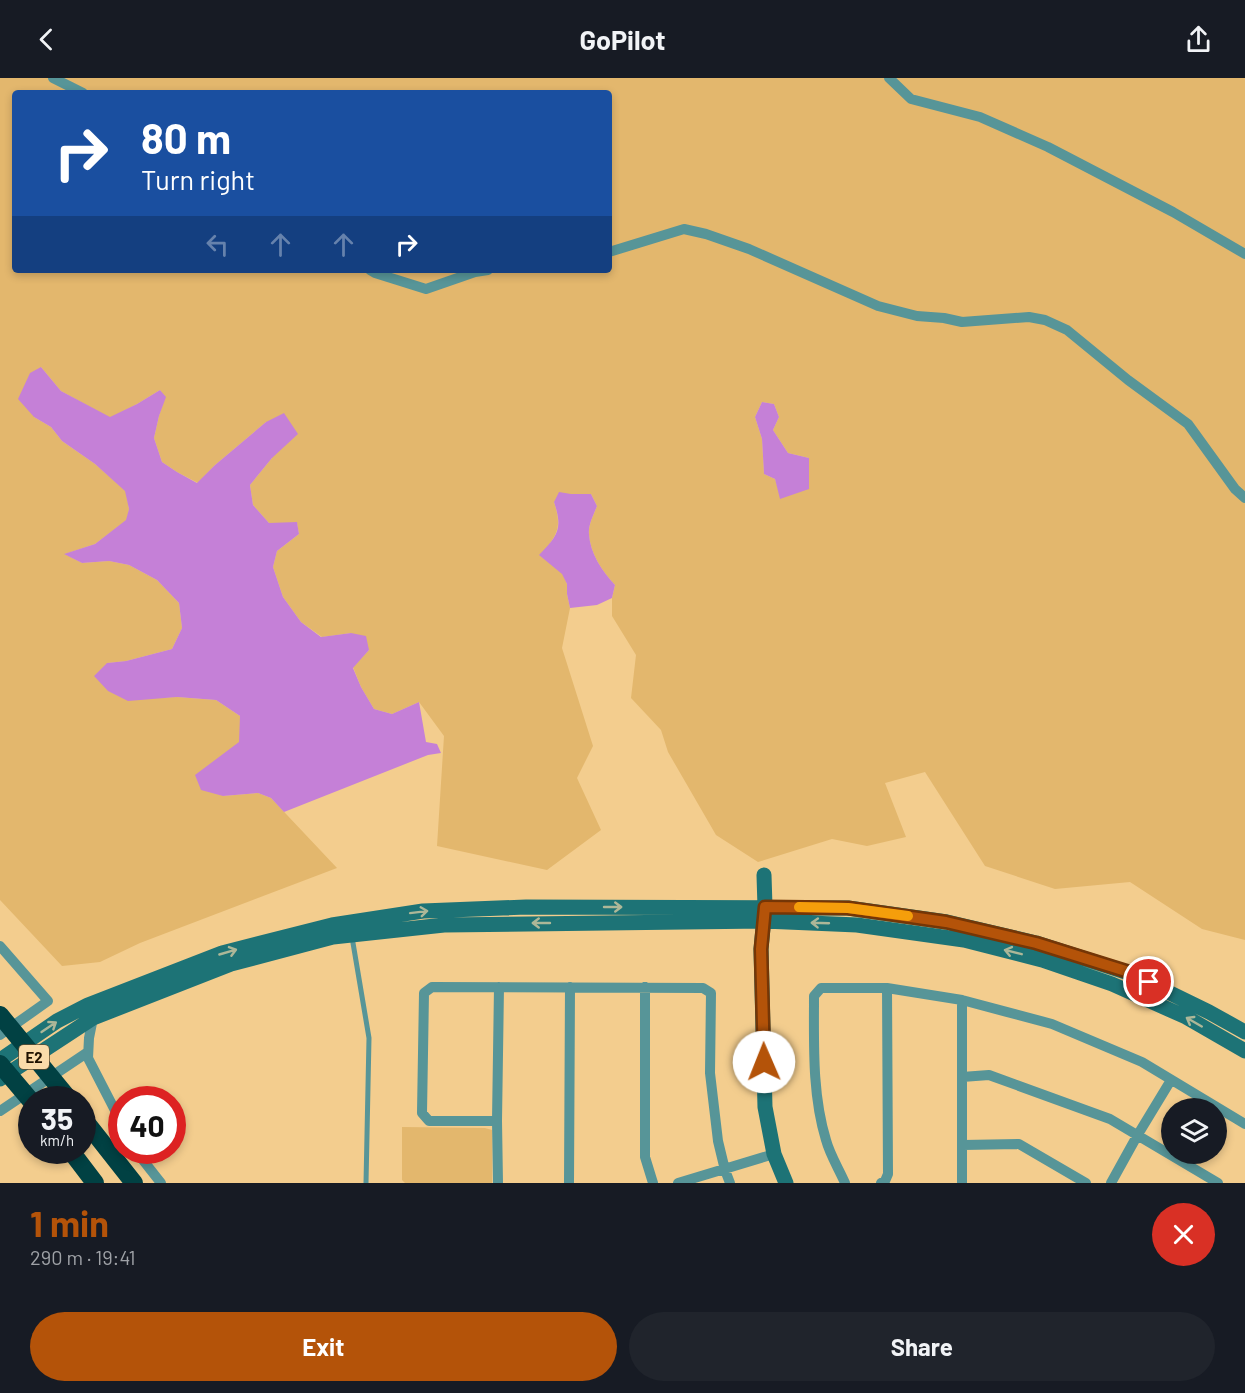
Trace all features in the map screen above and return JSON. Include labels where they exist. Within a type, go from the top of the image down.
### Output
[{"type":"highway","name":"E2","points":[[0,1015],[57,1086]]},
{"type":"highway","name":"E2","points":[[0,1064],[19,1086]]},
{"type":"highway","points":[[96,1135],[134,1183]]},
{"type":"highway","points":[[81,1164],[95,1183]]},
{"type":"street","points":[[53,78],[77,90]]},
{"type":"street","points":[[889,78],[910,99],[980,117],[1048,147],[1173,212],[1245,254]]},
{"type":"street","points":[[612,251],[684,229],[749,249],[878,306],[917,316],[962,321],[1029,317],[1045,320],[1067,330],[1128,381],[1188,424],[1235,489],[1245,498]]},
{"type":"street","points":[[375,273],[426,290],[472,273]]},
{"type":"street","points":[[764,875],[761,949],[765,1107],[774,1154],[786,1183]]},
{"type":"street","points":[[0,1060],[57,1021],[88,1005],[222,953],[332,924],[423,911],[526,907],[764,914],[857,924],[964,940],[1042,960],[1112,984],[1186,1017],[1245,1051]]},
{"type":"street","points":[[0,1079],[93,1018],[231,964],[333,937],[444,925],[764,914],[848,908],[946,922],[1036,943],[1129,972],[1245,1032]]},
{"type":"street","points":[[0,946],[48,1001],[0,1035]]},
{"type":"street","points":[[497,1121],[429,1121],[422,1113],[424,993],[432,987],[703,988],[711,993],[710,1073],[718,1141],[724,1170],[730,1183]]},
{"type":"street","points":[[498,987],[498,1183]]},
{"type":"street","points":[[569,1183],[570,987]]},
{"type":"street","points":[[645,987],[645,1157],[654,1183]]},
{"type":"street","points":[[845,1183],[826,1142],[817,1098],[814,1063],[814,996],[821,988],[887,988],[962,1000],[1052,1024],[1142,1062],[1245,1124]]},
{"type":"street","points":[[881,1183],[885,1181],[888,1174],[887,988]]},
{"type":"street","points":[[962,1000],[962,1183]]},
{"type":"street","points":[[93,1018],[88,1058],[108,1097]]},
{"type":"street","points":[[0,1111],[88,1052]]},
{"type":"street","points":[[962,1077],[989,1075],[1110,1119],[1218,1183]]},
{"type":"street","points":[[1112,1183],[1171,1080]]},
{"type":"street","points":[[963,1145],[1019,1144],[1086,1183]]},
{"type":"street","points":[[678,1183],[774,1154]]},
{"type":"street","points":[[146,1164],[161,1183]]},
{"type":"lane","points":[[352,936],[369,1038],[366,1183]]},
{"type":"shaded area","points":[[0,78],[1245,78],[1245,940],[1202,929],[1130,882],[1055,889],[985,866],[925,772],[885,783],[906,837],[867,846],[832,839],[758,862],[716,835],[668,752],[661,730],[631,698],[636,655],[612,616],[615,585],[601,568],[590,541],[589,531],[597,506],[591,494],[571,494],[554,502],[558,523],[556,533],[550,543],[567,584],[570,608],[562,648],[593,746],[577,778],[601,830],[547,870],[437,846],[444,736],[419,702],[392,714],[374,709],[353,667],[369,650],[351,633],[322,637],[301,622],[283,597],[273,567],[277,551],[299,534],[297,523],[269,523],[253,505],[250,485],[272,458],[266,422],[215,465],[198,483],[162,462],[154,438],[165,397],[160,390],[110,418],[61,391],[41,367],[34,417],[51,427],[62,441],[95,464],[126,491],[129,509],[127,520],[95,544],[65,554],[82,563],[109,561],[129,565],[157,580],[179,603],[182,628],[172,649],[126,661],[107,663],[156,698],[216,700],[240,716],[240,742],[224,755],[223,796],[258,793],[271,798],[337,868],[140,943],[100,962],[62,966],[0,900]],"holes":[[[762,402],[774,404],[779,417],[773,430],[788,453],[809,458],[781,498],[775,479],[764,474],[762,439],[755,417]]]},
{"type":"shaded area","points":[[41,367],[61,391],[110,417],[160,390],[166,397],[154,438],[162,462],[197,483],[266,422],[284,413],[298,434],[272,458],[250,485],[253,505],[269,523],[297,522],[299,534],[277,551],[273,567],[283,597],[301,622],[321,637],[351,633],[366,636],[369,650],[353,668],[374,709],[392,714],[419,702],[426,742],[437,744],[441,753],[428,755],[284,812],[271,798],[258,793],[223,796],[201,790],[195,775],[239,742],[240,716],[216,700],[177,697],[128,701],[108,691],[94,676],[107,663],[126,661],[172,649],[182,628],[179,603],[157,580],[129,565],[109,561],[82,563],[64,554],[95,544],[126,520],[129,509],[125,491],[95,464],[62,441],[51,427],[34,417],[18,399],[30,373]]},
{"type":"shaded area","points":[[762,402],[774,404],[779,417],[773,430],[788,453],[809,458],[809,489],[780,499],[775,479],[764,474],[762,439],[755,417]]},
{"type":"shaded area","points":[[559,492],[591,494],[597,506],[589,527],[590,541],[598,561],[615,585],[612,598],[597,605],[570,608],[567,584],[562,574],[539,555],[557,531],[558,519],[554,502]]},
{"type":"shaded area","points":[[402,1127],[492,1130],[492,1183],[405,1183],[402,1180]]},
{"type":"slow traffic","points":[[799,907],[848,908],[908,916]]},
{"type":"route","points":[[764,1062],[761,949],[765,907],[848,908],[946,922],[1036,943],[1129,972],[1149,982]]}]
